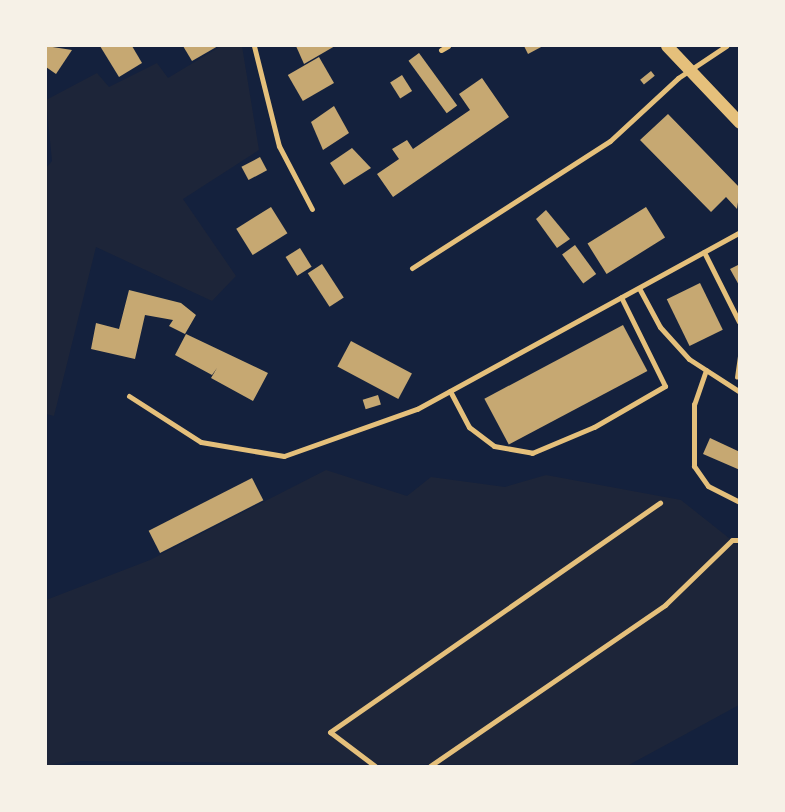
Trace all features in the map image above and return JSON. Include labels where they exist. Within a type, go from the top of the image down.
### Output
[{"type":"street","points":[[667,46],[740,123]]},
{"type":"lane","points":[[254,46],[279,146],[312,209]]},
{"type":"lane","points":[[441,50],[448,46]]},
{"type":"lane","points":[[412,268],[610,141],[690,71],[726,46]]},
{"type":"lane","points":[[129,396],[201,442],[284,456],[382,425],[450,391],[740,232]]},
{"type":"lane","points":[[704,252],[739,322]]},
{"type":"lane","points":[[639,288],[660,327],[706,370],[740,392]]},
{"type":"lane","points":[[450,391],[469,427],[494,446],[532,453],[594,428],[665,386],[621,298]]},
{"type":"lane","points":[[706,370],[694,404],[694,466],[708,486],[740,502]]},
{"type":"lane","points":[[374,766],[330,732],[660,503]]},
{"type":"lane","points":[[430,766],[665,605],[732,540],[740,540]]},
{"type":"path","points":[[736,379],[740,356]]},
{"type":"shaded area","points":[[221,46],[242,46],[259,150],[183,199],[236,276],[212,301],[96,247],[54,416],[46,414],[46,168],[52,161],[46,100],[97,73],[109,87],[157,63],[168,78]]},
{"type":"shaded area","points":[[326,470],[407,496],[431,477],[505,487],[546,475],[681,500],[739,546],[739,705],[627,766],[77,761],[46,766],[46,600],[150,560]]},
{"type":"building","points":[[46,46],[72,50],[56,74],[46,67]]},
{"type":"building","points":[[100,46],[132,46],[142,63],[119,77]]},
{"type":"building","points":[[183,46],[218,46],[192,61]]},
{"type":"building","points":[[296,46],[335,46],[304,64]]},
{"type":"building","points":[[524,46],[543,46],[528,54]]},
{"type":"building","points":[[419,53],[457,106],[447,113],[408,61]]},
{"type":"building","points":[[319,57],[334,83],[303,101],[288,75]]},
{"type":"building","points":[[651,71],[655,76],[644,84],[640,80]]},
{"type":"building","points":[[402,75],[412,91],[400,99],[390,82]]},
{"type":"building","points":[[482,78],[509,117],[393,197],[377,174],[399,159],[392,149],[407,140],[413,149],[470,110],[459,94]]},
{"type":"building","points":[[334,106],[349,133],[323,150],[311,122]]},
{"type":"building","points":[[668,114],[740,188],[737,209],[726,197],[711,212],[640,140]]},
{"type":"building","points":[[352,148],[371,168],[344,185],[330,163]]},
{"type":"building","points":[[260,157],[267,170],[249,180],[241,167]]},
{"type":"building","points":[[271,207],[287,233],[253,255],[236,229]]},
{"type":"building","points":[[646,207],[665,238],[607,274],[587,244]]},
{"type":"building","points":[[546,210],[570,239],[557,248],[536,219]]},
{"type":"building","points":[[575,245],[596,274],[583,284],[562,254]]},
{"type":"building","points":[[300,248],[312,267],[297,276],[286,257]]},
{"type":"building","points":[[322,264],[344,298],[330,307],[308,273]]},
{"type":"building","points":[[740,264],[740,287],[730,269]]},
{"type":"building","points":[[700,283],[723,330],[690,346],[667,299]]},
{"type":"building","points":[[129,290],[181,303],[196,315],[185,334],[169,326],[173,320],[145,315],[135,359],[91,349],[96,323],[119,329]]},
{"type":"building","points":[[623,325],[647,371],[509,445],[484,399]]},
{"type":"building","points":[[186,334],[268,373],[253,401],[211,378],[217,368],[212,375],[175,355]]},
{"type":"building","points":[[351,341],[412,373],[398,399],[337,367]]},
{"type":"building","points":[[378,395],[381,405],[366,409],[363,400]]},
{"type":"building","points":[[710,438],[740,452],[740,470],[703,454]]},
{"type":"building","points":[[252,478],[263,500],[160,553],[149,531]]}]
